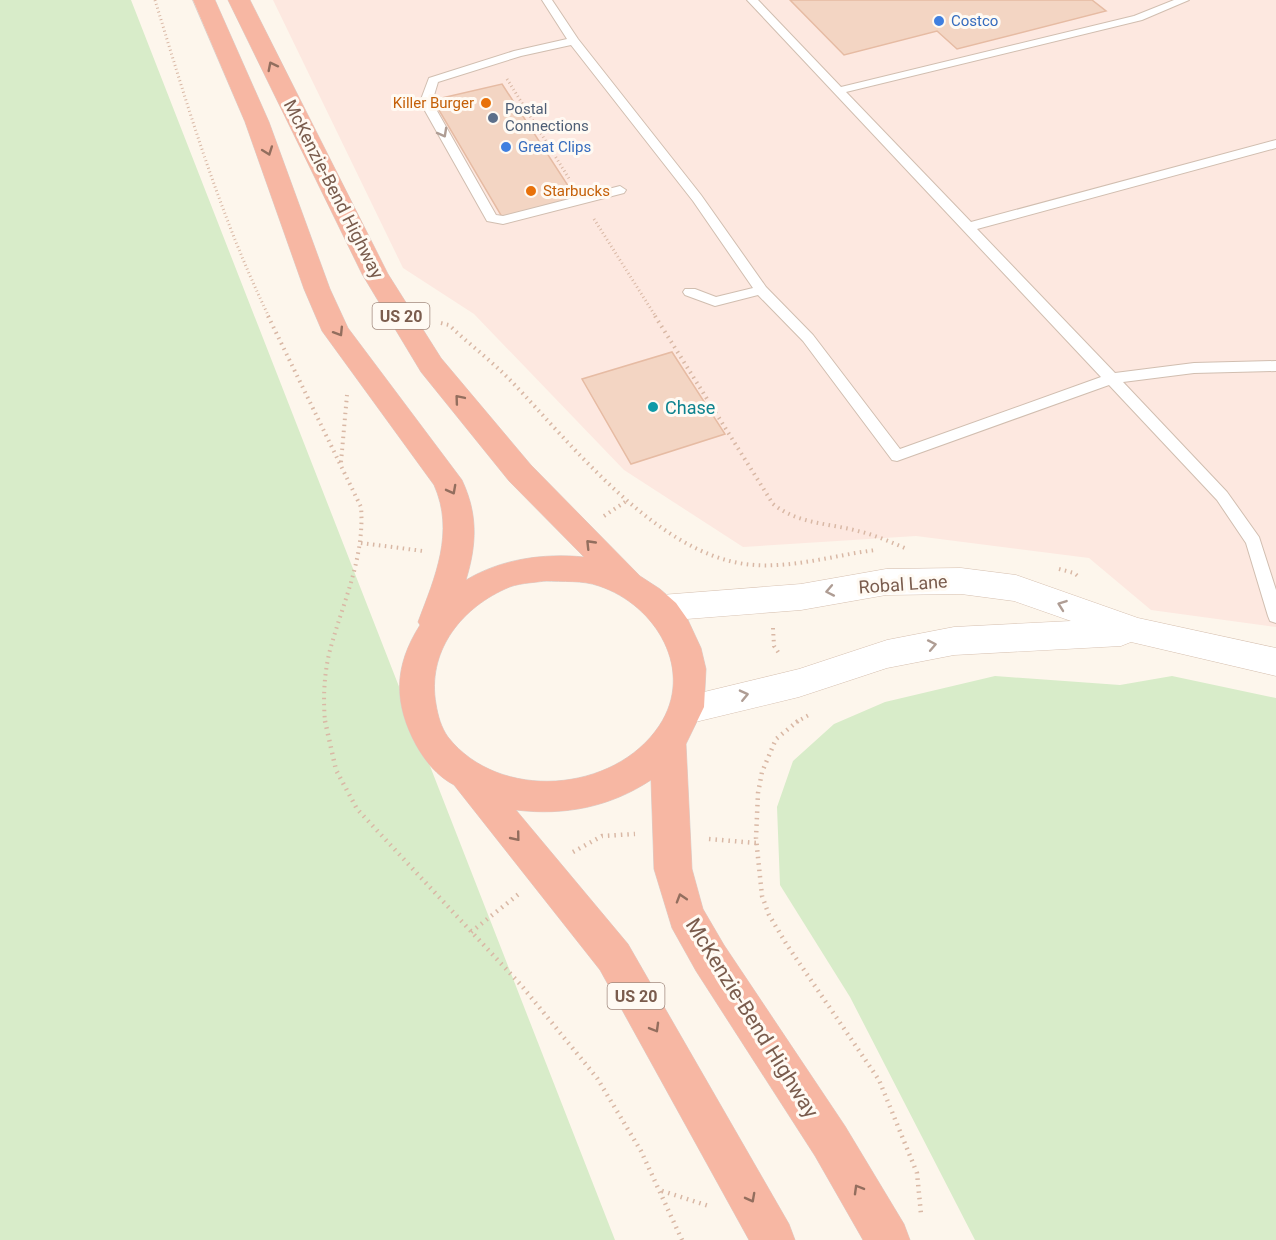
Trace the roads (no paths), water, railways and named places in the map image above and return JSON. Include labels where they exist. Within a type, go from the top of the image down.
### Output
[{"type":"highway","name":"McKenzie-Bend Highway","points":[[204,0],[257,122],[317,288],[336,331],[447,480],[457,497],[461,532],[457,556],[433,629]]},
{"type":"highway","name":"McKenzie-Bend Highway","points":[[239,0],[375,274],[431,365],[520,473],[631,585]]},
{"type":"highway","points":[[545,568],[590,571],[631,585],[662,608],[682,638],[691,673],[687,709],[668,743],[637,772],[596,791],[574,795],[551,798],[505,793],[465,776],[433,745],[416,707],[416,667],[433,629],[462,598],[501,578],[545,568]]},
{"type":"highway","name":"McKenzie-Bend Highway","points":[[668,743],[673,869],[686,915],[710,958],[830,1141],[888,1240]]},
{"type":"highway","name":"US 20","points":[[465,776],[614,957],[773,1240]]},
{"type":"main road","name":"Robal Lane","points":[[662,608],[801,597],[886,582],[961,581],[1016,588],[1137,632],[1276,662]]},
{"type":"main road","name":"Robal Lane","points":[[687,709],[799,682],[887,654],[954,641],[1137,632]]},
{"type":"lane","points":[[547,0],[574,41],[697,198],[761,290],[808,338],[897,456],[1110,379],[1194,368],[1276,366]]},
{"type":"lane","points":[[752,0],[1222,496],[1253,541],[1276,616]]},
{"type":"lane","points":[[838,91],[1138,18],[1184,0]]},
{"type":"lane","points":[[574,41],[518,53],[433,80],[426,102],[491,218],[503,220],[620,190]]},
{"type":"lane","points":[[968,227],[1276,144]]},
{"type":"lane","points":[[690,292],[715,302],[761,290]]},
{"type":"place","name":"Costco","points":[[939,21]]},
{"type":"place","name":"Killer Burger","points":[[486,103]]},
{"type":"place","name":"Postal Connections","points":[[493,118]]},
{"type":"place","name":"Great Clips","points":[[506,147]]},
{"type":"place","name":"Starbucks","points":[[531,191]]},
{"type":"place","name":"Chase","points":[[653,407]]}]
